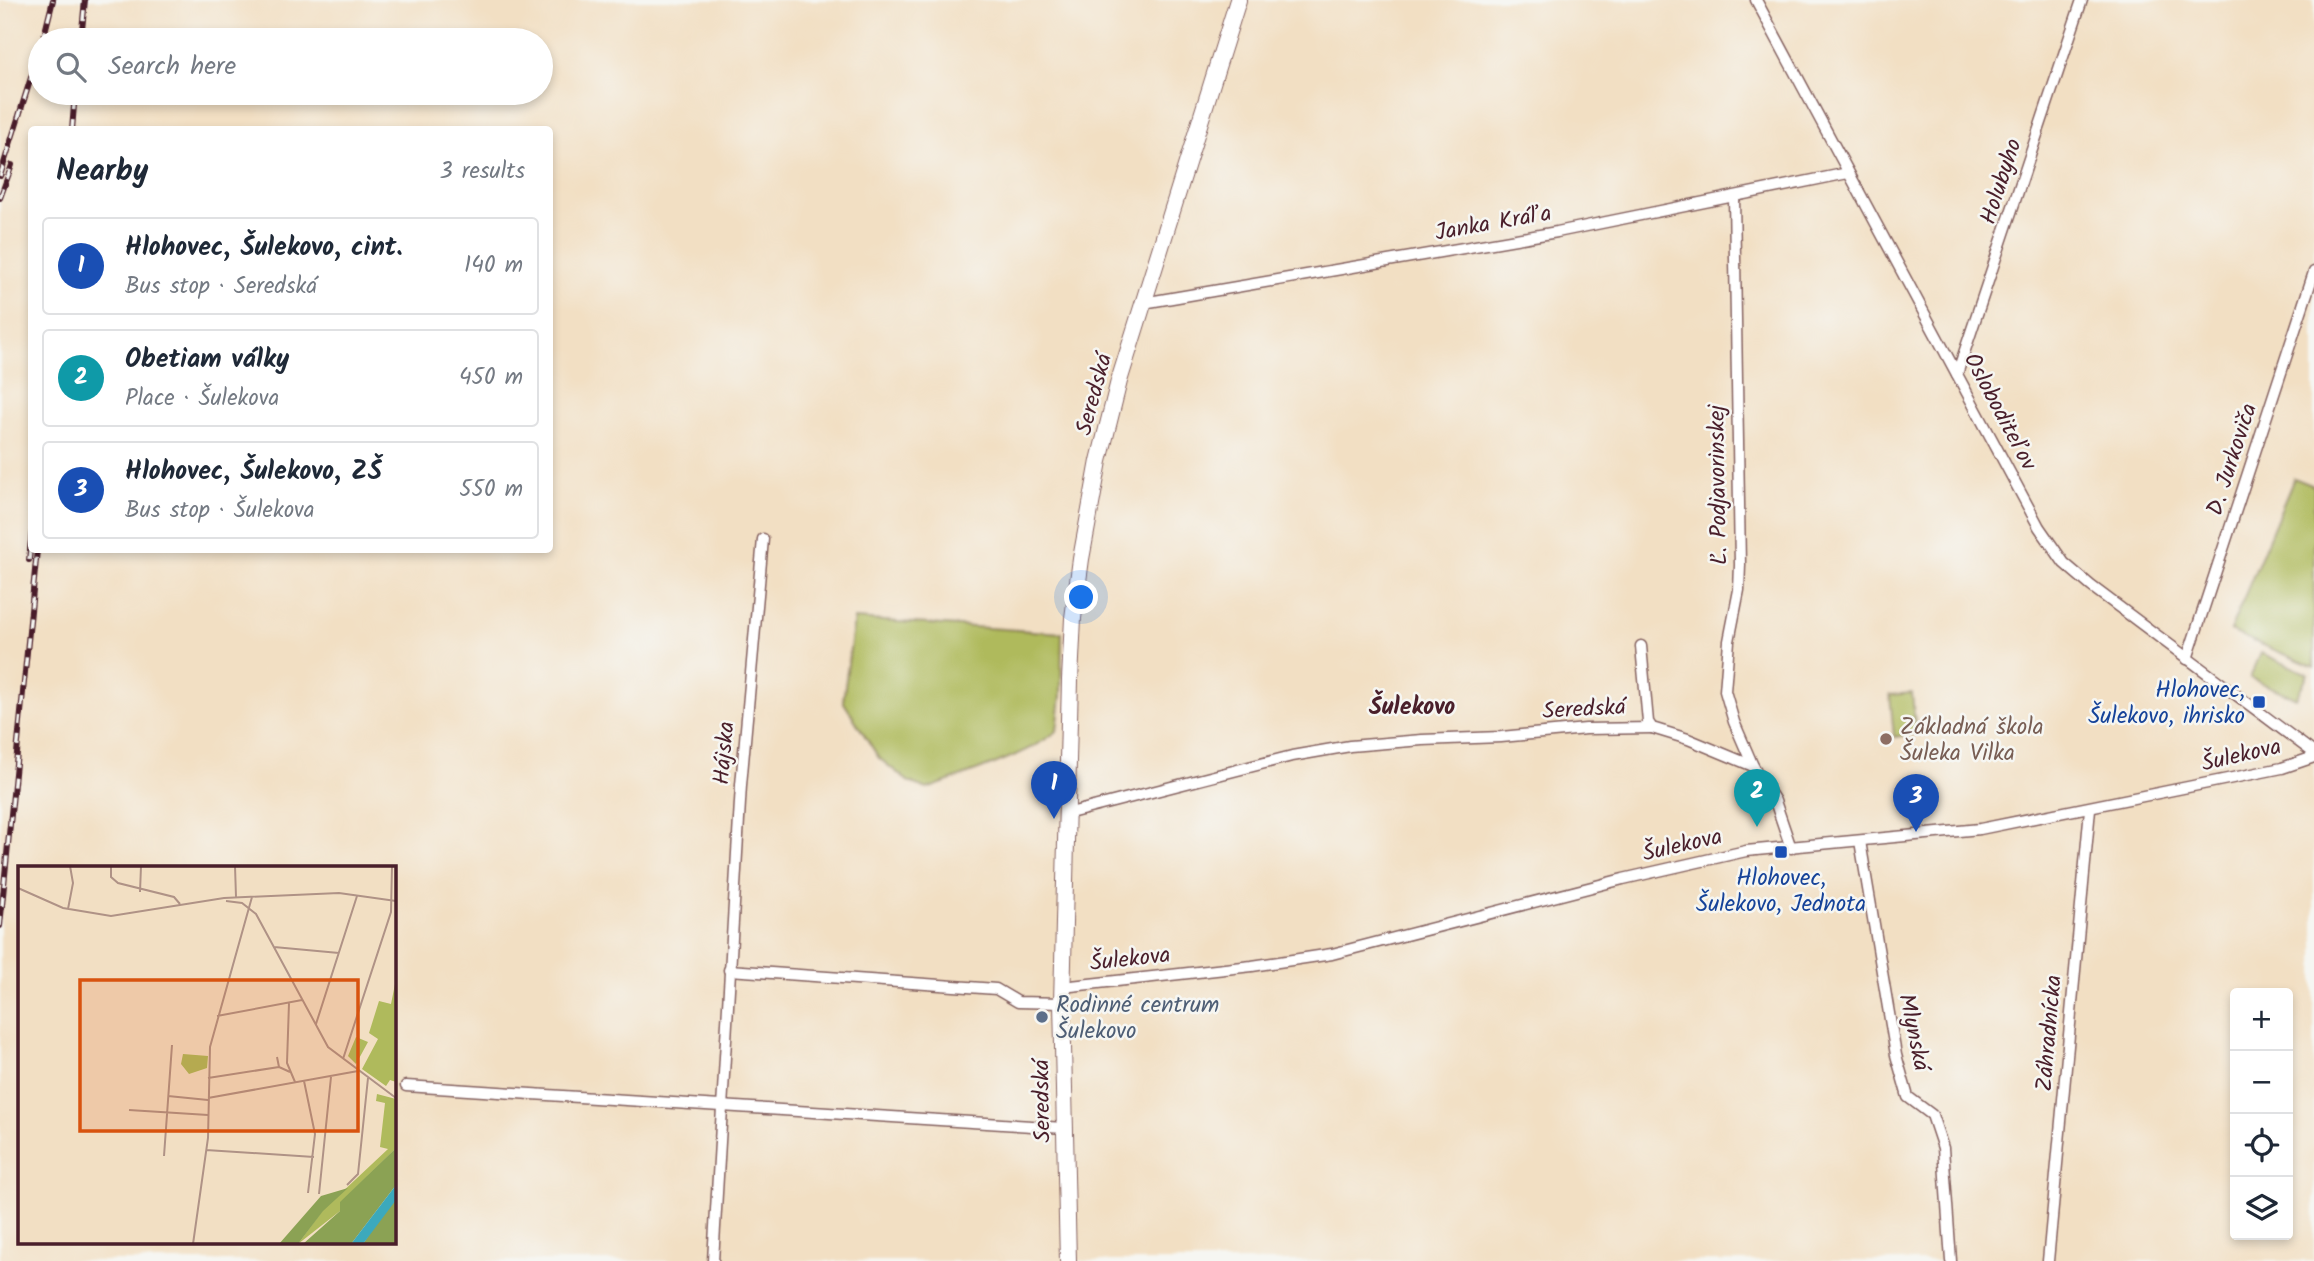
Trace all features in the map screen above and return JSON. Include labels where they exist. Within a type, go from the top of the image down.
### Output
[{"type":"street","name":"Seredská","points":[[1068,1261],[1062,995],[1073,618],[1099,461],[1119,381],[1238,0]]},
{"type":"street","name":"Osloboditeľov","points":[[1756,0],[2039,527],[2064,563],[2314,755]]},
{"type":"street","name":"Holubyho","points":[[1958,374],[2082,0]]},
{"type":"street","name":"Janka Kráľa","points":[[1143,303],[1557,232],[1848,173]]},
{"type":"street","name":"Ľ. Podjavorinskej","points":[[1734,197],[1740,565],[1725,691],[1734,722],[1753,766],[1775,801],[1791,848]]},
{"type":"street","name":"D. Jurkoviča","points":[[2188,659],[2314,272]]},
{"type":"street","name":"Hájska","points":[[713,1261],[741,785],[763,539]]},
{"type":"street","points":[[1641,646],[1648,722],[1652,728],[1688,739],[1753,766]]},
{"type":"street","name":"Seredská","points":[[1066,814],[1292,756],[1350,747],[1586,729],[1652,728]]},
{"type":"street","name":"Šulekova","points":[[1062,995],[1332,954],[1623,879],[1746,851],[1980,829],[2090,809],[2282,768],[2314,755]]},
{"type":"street","name":"Záhradnícka","points":[[2048,1261],[2090,809]]},
{"type":"street","name":"Mlynská","points":[[1860,841],[1896,1055],[1908,1097],[1932,1115],[1943,1148],[1951,1261]]},
{"type":"street","points":[[729,970],[996,989],[1017,1002],[1062,995]]},
{"type":"street","points":[[406,1086],[1064,1128]]},
{"type":"green space","points":[[2294,478],[2314,486],[2314,667],[2230,631]]},
{"type":"green space","points":[[854,619],[1062,633],[1061,696],[1057,731],[1013,756],[927,789],[909,782],[879,758],[843,701]]},
{"type":"green space","points":[[2261,653],[2308,674],[2296,698],[2250,678]]},
{"type":"green space","points":[[1912,693],[1916,734],[1894,737],[1890,695]]},
{"type":"railway","points":[[46,28],[53,0]]},
{"type":"railway","points":[[82,28],[85,0]]},
{"type":"railway","points":[[0,176],[28,87]]},
{"type":"railway","points":[[72,126],[74,105]]},
{"type":"railway","points":[[0,198],[12,165]]},
{"type":"railway","points":[[29,560],[30,553]]},
{"type":"railway","points":[[0,926],[37,553]]},
{"type":"place","name":"Hlohovec, Šulekovo, ihrisko","points":[[2259,702]]},
{"type":"place","name":"Základná škola Šuleka Vilka","points":[[1886,739]]},
{"type":"place","name":"Hlohovec, Šulekovo, cint.","points":[[1054,819]]},
{"type":"place","name":"Obetiam války","points":[[1757,827]]},
{"type":"place","name":"Hlohovec, Šulekovo, ZŠ","points":[[1916,832]]},
{"type":"place","name":"Hlohovec, Šulekovo, Jednota","points":[[1781,852]]},
{"type":"place","name":"Rodinné centrum Šulekovo","points":[[1042,1017]]},
{"type":"district","name":"Šulekovo","points":[[1412,706]]}]
